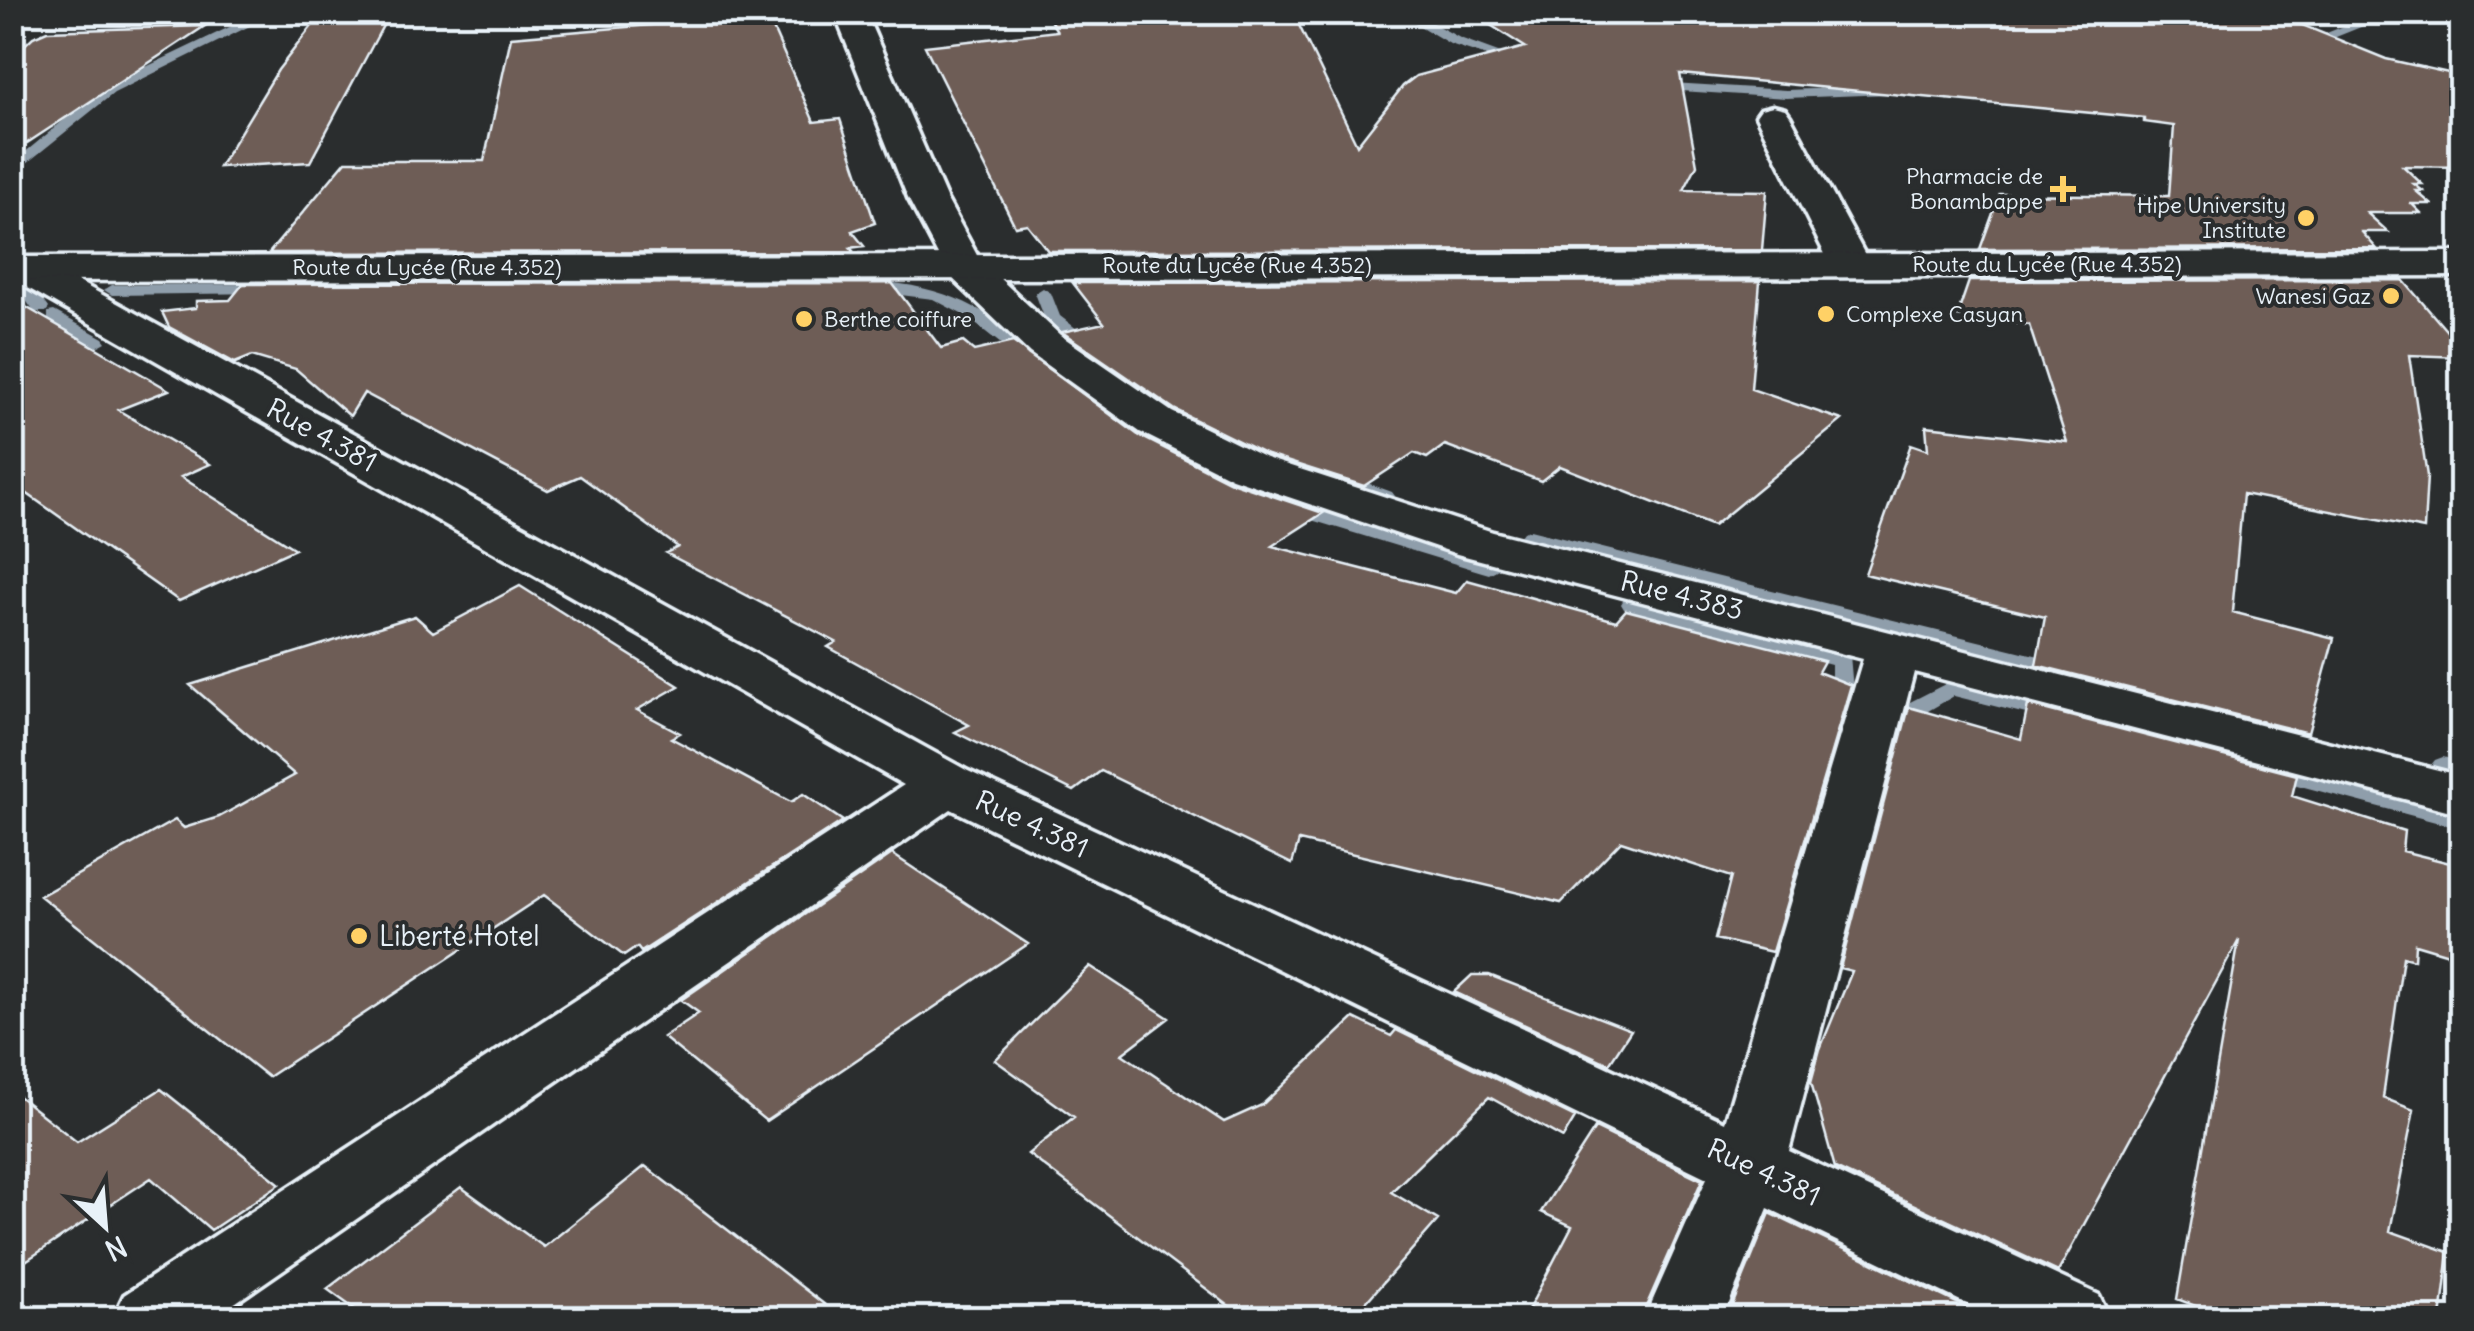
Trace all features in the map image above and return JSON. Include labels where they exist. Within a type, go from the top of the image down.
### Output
[{"type":"street","name":"Rue 4.383","points":[[848,12],[926,198],[962,266],[1045,344],[1108,389],[1156,422],[1249,468],[1475,543],[2462,796]]},
{"type":"street","points":[[1772,116],[1850,264]]},
{"type":"street","name":"Route du Lycée (Rue 4.352)","points":[[19,269],[2462,264]]},
{"type":"street","name":"Rue 4.381","points":[[19,269],[947,784],[2071,1318]]},
{"type":"street","points":[[1684,1318],[1749,1165],[1893,649]]},
{"type":"street","points":[[152,1318],[947,784]]},
{"type":"building","points":[[1045,12],[1179,12],[1185,19],[1295,17],[1357,145],[1403,86],[1416,76],[1525,47],[1470,12],[2270,12],[2386,59],[2462,76],[2462,167],[2403,166],[2422,184],[2414,184],[2423,191],[2416,191],[2431,204],[2412,204],[2421,213],[2367,213],[2388,232],[2362,232],[2376,248],[1980,249],[2000,194],[2169,196],[2174,126],[2144,122],[2144,118],[1680,74],[1697,165],[1684,190],[1767,191],[1762,250],[1048,251],[1027,224],[1015,226],[925,46],[1057,31]]},
{"type":"building","points":[[767,15],[814,122],[840,119],[875,223],[852,231],[864,246],[850,248],[854,252],[269,253],[346,161],[484,161],[511,37]]},
{"type":"building","points":[[386,20],[310,162],[219,167],[278,70],[315,22]]},
{"type":"building","points":[[205,26],[12,153],[12,57],[33,37],[47,31]]},
{"type":"building","points":[[2403,280],[2462,349],[2462,357],[2409,355],[2427,476],[2424,529],[2243,494],[2232,612],[2334,638],[2308,733],[2036,665],[2045,617],[1865,574],[1911,444],[1928,450],[1926,426],[2067,442],[2029,325],[1957,316],[1969,281]]},
{"type":"building","points":[[1760,281],[1751,389],[1842,420],[1713,526],[1560,466],[1541,481],[1445,445],[1427,458],[1414,453],[1364,486],[1267,455],[1174,409],[1062,332],[1104,323],[1073,283]]},
{"type":"building","points":[[892,283],[941,348],[963,342],[974,351],[1013,342],[1138,435],[1231,482],[1323,513],[1272,546],[1456,593],[1467,580],[1616,621],[1626,610],[1824,661],[1818,672],[1851,685],[1772,952],[1715,939],[1731,877],[1621,841],[1561,903],[1299,841],[1292,864],[1101,771],[1074,791],[955,732],[969,725],[828,647],[836,642],[666,553],[678,547],[580,476],[548,490],[364,393],[350,416],[296,369],[252,356],[235,363],[169,327],[162,312],[196,308],[196,301],[230,300],[243,284]]},
{"type":"building","points":[[12,299],[169,390],[118,410],[210,464],[181,477],[295,549],[179,601],[12,483]]},
{"type":"building","points":[[520,586],[679,686],[637,710],[680,733],[671,738],[791,802],[803,794],[843,821],[641,952],[637,947],[624,956],[544,895],[268,1077],[40,896],[175,820],[184,828],[219,817],[295,775],[190,685],[415,616],[433,632]]},
{"type":"building","points":[[2028,705],[2297,775],[2292,796],[2404,831],[2402,851],[2462,866],[2462,958],[2415,944],[2414,960],[2403,957],[2383,1098],[2414,1110],[2390,1231],[2449,1252],[2441,1318],[2227,1318],[2177,1299],[2239,940],[2058,1272],[1835,1168],[1811,1082],[1852,971],[1840,968],[1909,707],[2021,739]]},
{"type":"building","points":[[892,854],[1028,944],[766,1121],[663,1037],[699,1013],[681,1000]]},
{"type":"building","points":[[1090,966],[1169,1018],[1122,1054],[1224,1122],[1262,1105],[1354,1018],[1391,1036],[1396,1030],[1575,1118],[1563,1138],[1489,1097],[1391,1192],[1438,1220],[1352,1318],[1245,1318],[1028,1154],[1074,1117],[995,1060]]},
{"type":"building","points":[[1472,975],[1489,975],[1631,1030],[1609,1064],[1454,992]]},
{"type":"building","points":[[161,1089],[280,1184],[211,1230],[151,1178],[12,1270],[12,1091],[77,1142]]},
{"type":"building","points":[[1595,1128],[1702,1180],[1641,1318],[1524,1318],[1572,1226],[1541,1212]]},
{"type":"building","points":[[645,1166],[842,1318],[367,1318],[327,1289],[461,1187],[544,1247]]},
{"type":"building","points":[[1770,1213],[1988,1318],[1727,1318]]},
{"type":"waterway","points":[[12,171],[109,90],[272,12]]},
{"type":"waterway","points":[[1402,12],[1455,41],[1521,63]]},
{"type":"waterway","points":[[2301,46],[2392,12]]},
{"type":"waterway","points":[[1656,86],[1786,94],[1889,90]]},
{"type":"waterway","points":[[866,286],[919,290],[956,303],[1031,359]]},
{"type":"waterway","points":[[112,290],[269,289]]},
{"type":"waterway","points":[[12,291],[28,291],[40,308]]},
{"type":"waterway","points":[[1043,293],[1052,318],[1093,350]]},
{"type":"waterway","points":[[54,316],[97,342]]},
{"type":"waterway","points":[[1276,456],[1385,496]]},
{"type":"waterway","points":[[1292,508],[1489,568]]},
{"type":"waterway","points":[[1530,536],[2067,670]]},
{"type":"waterway","points":[[1632,604],[1842,660],[1842,690],[1836,709]]},
{"type":"waterway","points":[[1907,735],[1918,707],[1951,688],[2058,715]]},
{"type":"waterway","points":[[2443,765],[2462,770]]},
{"type":"waterway","points":[[2268,770],[2462,821]]},
{"type":"place","name":"Pharmacie de Bonambappe","points":[[2063,189]]},
{"type":"place","name":"Hipe University Institute","points":[[2306,218]]},
{"type":"place","name":"Wanesi Gaz","points":[[2391,296]]},
{"type":"place","name":"Complexe Casyan","points":[[1826,314]]},
{"type":"place","name":"Berthe coiffure","points":[[804,319]]},
{"type":"place","name":"Liberté Hotel","points":[[359,936]]}]
